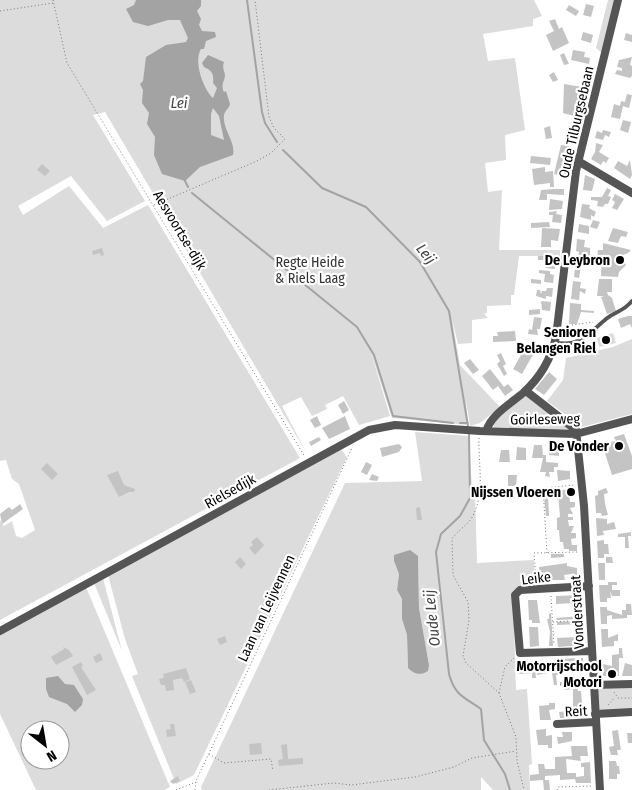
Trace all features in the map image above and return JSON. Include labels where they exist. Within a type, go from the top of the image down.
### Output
[{"type":"street","name":"Oude Tilburgsebaan","points":[[483,431],[490,422],[526,391],[545,368],[554,342],[578,161],[618,0]]},
{"type":"street","points":[[578,161],[632,193]]},
{"type":"street","points":[[526,391],[576,430],[576,434]]},
{"type":"street","name":"Goirleseweg","points":[[483,431],[576,434],[632,418]]},
{"type":"street","name":"Rielsedijk","points":[[0,631],[358,435],[376,428],[395,425],[483,431]]},
{"type":"street","name":"Vonderstraat","points":[[576,434],[587,552],[594,684],[598,716],[600,788]]},
{"type":"street","name":"Leike","points":[[520,653],[515,594],[520,590],[589,586]]},
{"type":"street","points":[[520,653],[592,652]]},
{"type":"street","points":[[594,684],[632,684]]},
{"type":"street","name":"Reit","points":[[557,724],[632,712]]},
{"type":"lane","points":[[554,342],[560,344],[583,339],[608,318],[624,311],[632,301]]},
{"type":"path","points":[[153,205],[257,161],[271,154],[286,139],[274,128],[269,117],[256,0]]},
{"type":"path","points":[[0,12],[54,1]]},
{"type":"path","name":"Aesvoortse-dijk","points":[[54,1],[67,63],[308,462]]},
{"type":"path","points":[[557,325],[575,326],[608,318]]},
{"type":"path","points":[[483,431],[477,460],[480,484],[478,504],[469,521],[452,539],[453,575],[468,602],[469,620],[462,649],[464,660],[499,693],[516,737],[516,751],[524,790]]},
{"type":"path","name":"Laan van Leijvennen","points":[[196,790],[196,781],[358,435]]},
{"type":"path","points":[[547,553],[543,488],[582,485]]},
{"type":"path","points":[[536,589],[534,554],[587,552]]},
{"type":"path","points":[[551,588],[554,653]]},
{"type":"path","points":[[552,622],[590,620]]},
{"type":"path","points":[[499,693],[505,667],[520,653]]},
{"type":"path","points":[[560,685],[594,684]]},
{"type":"path","points":[[612,685],[616,697]]},
{"type":"path","points":[[598,716],[616,697]]},
{"type":"path","points":[[616,697],[632,698]]},
{"type":"path","points":[[269,790],[334,783],[351,785],[441,772],[472,758],[516,751]]},
{"type":"path","points":[[209,754],[224,762],[271,759],[273,771]]},
{"type":"path","points":[[176,790],[196,781]]},
{"type":"path","points":[[557,790],[558,787],[600,788]]},
{"type":"green space","name":"Regte Heide & Riels Laag","points":[[0,0],[534,0],[542,16],[533,19],[533,26],[483,34],[488,61],[515,58],[525,130],[505,135],[506,160],[485,163],[488,192],[502,190],[499,250],[560,250],[560,256],[519,256],[514,295],[511,295],[511,305],[487,306],[487,313],[484,314],[488,318],[472,320],[472,343],[458,344],[452,319],[460,365],[500,407],[480,423],[470,426],[466,400],[468,425],[392,418],[369,346],[390,416],[359,425],[343,396],[325,405],[327,409],[312,416],[301,397],[282,406],[307,454],[105,112],[93,115],[145,201],[107,221],[71,176],[18,206],[23,215],[69,186],[103,228],[148,205],[300,458],[0,620],[0,520],[4,526],[12,521],[16,536],[22,538],[35,530],[19,484],[12,479],[6,460],[0,461]]},
{"type":"green space","points":[[608,0],[615,0],[602,53],[596,48]]},
{"type":"green space","name":"Senioren Belangen Riel","points":[[613,333],[616,343],[599,347],[597,338]]},
{"type":"green space","points":[[632,339],[632,414],[582,427],[547,401],[563,380],[566,358],[613,347]]},
{"type":"green space","points":[[526,395],[572,431],[494,427],[494,421]]},
{"type":"green space","points":[[415,432],[469,436],[472,490],[475,490],[477,563],[534,560],[535,586],[517,588],[513,594],[516,690],[527,689],[532,764],[529,765],[530,790],[493,790],[481,777],[481,790],[202,790],[201,787],[345,483],[422,481]],"holes":[[[418,556],[419,608],[429,665],[408,668],[407,635],[402,619],[402,599],[397,590],[399,574],[394,561]]]},
{"type":"green space","points":[[340,448],[347,457],[194,775],[176,784],[132,676],[138,674],[125,639],[108,575]]},
{"type":"green space","points":[[103,578],[122,651],[94,583]]},
{"type":"green space","points":[[86,587],[170,787],[164,790],[36,790],[27,770],[70,770],[70,720],[20,720],[20,756],[0,714],[0,634]]},
{"type":"green space","points":[[632,686],[632,710],[601,710],[598,708],[597,690],[600,688]]},
{"type":"water","name":"Lei","points":[[136,0],[201,0],[201,6],[197,11],[201,19],[199,25],[202,31],[215,32],[216,37],[206,41],[204,49],[201,49],[198,61],[203,82],[213,98],[217,88],[213,83],[212,73],[202,63],[208,55],[224,62],[225,75],[222,87],[224,92],[226,91],[230,104],[225,113],[224,120],[233,145],[233,155],[200,167],[185,181],[162,174],[154,155],[155,137],[147,124],[149,113],[142,103],[143,90],[140,84],[143,81],[146,57],[166,45],[186,42],[188,38],[180,20],[168,20],[148,26],[133,22],[126,9],[134,5]],"holes":[[[213,108],[219,116],[224,140],[211,135],[211,114]]]},
{"type":"water","points":[[410,550],[418,556],[419,608],[429,665],[428,671],[420,674],[408,668],[407,635],[402,619],[402,599],[397,590],[399,574],[394,561],[394,555]]},
{"type":"water","points":[[58,676],[65,684],[74,685],[83,699],[82,705],[75,712],[67,704],[49,697],[46,689],[46,678]]},
{"type":"building","points":[[586,4],[594,6],[591,17],[583,15]]},
{"type":"building","points":[[569,5],[579,11],[576,16],[566,10]]},
{"type":"building","points":[[555,19],[559,29],[562,27],[569,43],[553,51],[546,35],[554,31],[549,21]]},
{"type":"building","points":[[583,32],[593,35],[591,43],[581,40]]},
{"type":"building","points":[[626,33],[632,35],[632,42],[624,40]]},
{"type":"building","points":[[573,50],[585,52],[584,57],[590,58],[589,64],[571,60]]},
{"type":"building","points":[[564,53],[569,64],[564,65],[560,55]]},
{"type":"building","points":[[632,57],[630,65],[632,66],[632,76],[630,78],[615,74],[617,70],[622,71],[622,68],[617,67],[619,60]]},
{"type":"building","points":[[554,72],[558,80],[553,82],[549,75]]},
{"type":"building","points":[[564,84],[582,87],[574,116],[563,113]]},
{"type":"building","points":[[627,94],[632,95],[629,108],[623,106],[620,119],[611,117],[614,104],[620,106],[621,101],[625,102]]},
{"type":"building","points":[[623,120],[631,122],[628,133],[620,130]]},
{"type":"building","points":[[550,126],[552,138],[546,139],[544,128]]},
{"type":"building","points":[[603,130],[611,132],[609,137],[605,135],[603,140],[595,138],[597,131],[602,133]]},
{"type":"building","points":[[596,143],[603,145],[599,152],[609,158],[606,163],[603,161],[601,165],[591,159],[595,152]]},
{"type":"building","points":[[561,145],[569,146],[566,176],[554,174]]},
{"type":"building","points":[[531,156],[551,158],[550,165],[530,163]]},
{"type":"building","points":[[630,160],[632,175],[630,179],[614,168],[618,161],[627,166]]},
{"type":"building","points":[[42,164],[50,171],[45,176],[37,170]]},
{"type":"building","points":[[545,167],[545,172],[553,171],[554,187],[550,187],[550,183],[534,185],[532,169]]},
{"type":"building","points":[[585,175],[595,179],[592,191],[583,190]]},
{"type":"building","points":[[607,188],[611,190],[608,196],[611,197],[608,204],[605,204],[603,207],[597,206],[598,201],[591,200],[591,197],[602,197]]},
{"type":"building","points":[[564,189],[564,195],[547,194],[547,200],[539,200],[541,190]]},
{"type":"building","points":[[615,194],[624,199],[617,210],[612,208],[615,202],[612,200]]},
{"type":"building","points":[[550,199],[563,201],[562,209],[549,210]]},
{"type":"building","points":[[582,204],[590,205],[589,208],[596,212],[594,217],[591,215],[591,220],[580,217]]},
{"type":"building","points":[[557,211],[556,214],[562,215],[561,223],[552,222],[553,215],[549,215],[549,212]]},
{"type":"building","points":[[593,220],[600,222],[597,229],[590,227]]},
{"type":"building","points":[[549,222],[550,227],[531,228],[531,223]]},
{"type":"building","points":[[579,224],[589,226],[589,234],[578,232]]},
{"type":"building","points":[[542,228],[560,229],[558,241],[551,240],[551,247],[541,247]]},
{"type":"building","points":[[613,228],[628,232],[626,237],[621,236],[618,243],[608,241]]},
{"type":"building","points":[[577,239],[585,240],[584,247],[590,248],[590,259],[578,257],[579,252],[576,251]]},
{"type":"building","points":[[603,243],[631,250],[623,255],[622,258],[626,265],[619,272],[618,277],[601,276],[602,254],[601,260],[597,259],[598,250],[603,250]]},
{"type":"building","points":[[102,248],[104,255],[101,256],[100,253],[93,255],[92,251]]},
{"type":"building","points":[[538,256],[548,256],[548,260],[556,261],[555,269],[545,268],[546,260],[538,260]]},
{"type":"building","points":[[576,259],[582,260],[579,278],[574,277]]},
{"type":"building","points":[[539,270],[550,271],[550,274],[554,275],[553,283],[544,282],[545,274],[539,273]]},
{"type":"building","points":[[531,279],[541,280],[541,284],[531,283]]},
{"type":"building","points":[[599,279],[612,279],[612,292],[607,292],[612,298],[616,311],[607,314],[601,297],[604,296],[597,296]]},
{"type":"building","points":[[573,281],[581,282],[580,288],[586,289],[585,294],[580,291],[579,300],[571,299]]},
{"type":"building","points":[[547,288],[553,288],[552,297],[546,296],[546,299],[536,296],[537,290],[540,290],[541,294]]},
{"type":"building","points":[[541,301],[551,302],[550,311],[542,310]]},
{"type":"building","points":[[570,303],[581,304],[581,310],[594,311],[594,313],[581,312],[577,324],[569,324]]},
{"type":"building","points":[[540,309],[540,314],[529,315],[529,310]]},
{"type":"building","points":[[632,316],[632,328],[630,324],[621,328],[618,319]]},
{"type":"building","points":[[534,317],[542,318],[540,329],[537,329],[538,335],[528,334],[529,329],[532,330]]},
{"type":"building","points":[[515,331],[516,341],[493,342],[493,336],[498,336],[497,332]]},
{"type":"building","points":[[526,346],[535,351],[522,374],[513,369]]},
{"type":"building","points":[[501,353],[506,364],[503,366],[507,374],[504,376],[497,364],[500,361],[497,355]]},
{"type":"building","points":[[470,359],[479,370],[473,374],[464,363]]},
{"type":"building","points":[[490,369],[504,387],[508,384],[513,390],[505,396],[498,386],[493,390],[482,376]]},
{"type":"building","points":[[549,372],[557,379],[544,395],[535,389]]},
{"type":"building","points":[[344,401],[349,410],[343,414],[338,405]]},
{"type":"building","points":[[317,416],[321,425],[315,428],[310,420]]},
{"type":"building","points":[[345,416],[350,429],[329,439],[322,428]]},
{"type":"building","points":[[624,434],[632,456],[632,469],[612,475],[602,444],[616,441],[614,437]]},
{"type":"building","points":[[319,437],[321,440],[311,446],[309,442]]},
{"type":"building","points":[[550,443],[559,443],[559,456],[549,455]]},
{"type":"building","points":[[399,444],[402,447],[399,452],[382,457],[380,448]]},
{"type":"building","points":[[534,445],[542,445],[543,455],[546,455],[546,462],[558,463],[558,467],[554,467],[554,472],[549,472],[550,477],[545,476],[546,472],[540,472],[543,458],[532,458]]},
{"type":"building","points":[[517,447],[526,448],[526,460],[516,460]]},
{"type":"building","points":[[501,450],[509,450],[510,462],[499,462]]},
{"type":"building","points":[[366,462],[372,465],[367,475],[361,472]]},
{"type":"building","points":[[47,463],[58,474],[52,480],[41,469]]},
{"type":"building","points":[[557,470],[570,471],[570,479],[558,481]]},
{"type":"building","points":[[118,471],[124,485],[135,489],[134,492],[129,492],[119,497],[107,475]]},
{"type":"building","points":[[372,474],[379,477],[377,481],[369,480]]},
{"type":"building","points":[[508,475],[517,475],[516,486],[508,486]]},
{"type":"building","points":[[606,488],[608,493],[604,494],[608,515],[602,516],[601,513],[596,513],[595,496],[598,495],[598,491]]},
{"type":"building","points":[[574,489],[574,495],[569,495],[570,502],[575,502],[575,507],[570,508],[573,514],[568,514],[568,517],[573,517],[573,520],[568,520],[569,526],[574,526],[571,533],[576,533],[576,538],[571,539],[572,545],[577,545],[577,551],[569,551],[569,549],[564,549],[563,542],[560,542],[559,530],[557,530],[557,518],[560,517],[558,493],[561,493],[561,490]]},
{"type":"building","points":[[548,496],[549,516],[546,516],[544,497]]},
{"type":"building","points":[[20,504],[23,509],[2,524],[0,514],[9,507],[12,510]]},
{"type":"building","points":[[420,507],[422,520],[417,520],[416,508]]},
{"type":"building","points":[[596,518],[607,519],[607,524],[614,522],[616,529],[603,531],[604,535],[597,536]]},
{"type":"building","points":[[631,532],[631,536],[628,536],[629,548],[625,548],[625,537],[618,537],[618,534]]},
{"type":"building","points":[[257,537],[264,545],[255,555],[249,548],[253,545],[251,542]]},
{"type":"building","points":[[604,540],[604,544],[608,544],[609,554],[604,554],[604,558],[598,558],[597,541]]},
{"type":"building","points":[[551,554],[564,554],[564,557],[551,558]]},
{"type":"building","points":[[240,557],[246,564],[241,569],[235,562]]},
{"type":"building","points":[[606,557],[612,557],[613,563],[606,563]]},
{"type":"building","points":[[567,563],[567,566],[577,568],[577,579],[571,579],[571,574],[564,575],[565,580],[552,580],[552,575],[545,576],[546,580],[540,581],[539,567]]},
{"type":"building","points":[[598,563],[605,563],[605,580],[599,580]]},
{"type":"building","points":[[608,582],[617,582],[617,585],[612,585],[612,590],[620,590],[620,596],[612,596],[610,591],[611,598],[607,598],[607,602],[600,602],[599,585],[608,585]]},
{"type":"building","points":[[580,595],[581,607],[575,607],[574,603],[556,604],[556,596]]},
{"type":"building","points":[[528,600],[537,600],[540,623],[532,623],[532,620],[529,620]]},
{"type":"building","points":[[626,604],[631,604],[632,615],[627,615],[627,618],[612,619],[612,615],[607,616],[607,624],[601,624],[600,607],[607,607],[607,610],[622,615],[622,610],[626,610]]},
{"type":"building","points":[[551,613],[553,646],[549,646],[550,632],[547,619],[549,619],[549,614]]},
{"type":"building","points":[[581,616],[581,619],[557,620],[556,618]]},
{"type":"building","points":[[582,621],[582,624],[557,625],[557,622]]},
{"type":"building","points":[[529,627],[538,627],[539,646],[530,647]]},
{"type":"building","points":[[601,629],[608,629],[608,638],[618,634],[618,641],[614,641],[614,646],[602,647]]},
{"type":"building","points":[[576,634],[582,637],[583,645],[558,647],[557,638],[576,637]]},
{"type":"building","points":[[225,636],[227,642],[220,645],[217,639]]},
{"type":"building","points":[[63,647],[69,650],[73,656],[56,665],[51,657],[64,649]]},
{"type":"building","points":[[619,648],[622,648],[623,658],[619,658],[619,676],[603,676],[603,664],[612,666],[612,655],[619,654]]},
{"type":"building","points":[[100,653],[103,660],[96,663],[93,657]]},
{"type":"building","points":[[583,658],[584,667],[571,667],[572,670],[559,668],[558,659]]},
{"type":"building","points":[[81,662],[83,666],[81,667],[96,690],[87,695],[72,667]]},
{"type":"building","points":[[625,663],[632,665],[632,676],[622,676]]},
{"type":"building","points":[[552,664],[552,672],[537,675],[536,668],[539,668],[539,665]]},
{"type":"building","points":[[532,665],[532,668],[535,668],[536,678],[532,678],[532,673],[519,674],[518,666]]},
{"type":"building","points":[[186,668],[190,679],[184,682],[182,678],[173,680],[174,690],[166,691],[165,685],[161,685],[159,679],[164,678],[163,674]]},
{"type":"building","points":[[556,669],[558,669],[559,675],[556,675],[557,685],[554,685],[552,673],[556,673]]},
{"type":"building","points":[[582,677],[585,677],[584,684],[560,685],[560,682],[572,681],[572,679],[583,681]]},
{"type":"building","points":[[191,680],[196,692],[190,694],[185,682]]},
{"type":"building","points":[[578,685],[578,691],[581,691],[581,710],[573,710],[573,689],[565,690],[564,686]]},
{"type":"building","points":[[549,703],[555,703],[555,709],[549,710],[551,720],[540,720],[539,706],[549,705]]},
{"type":"building","points":[[570,711],[571,718],[560,718],[559,712]]},
{"type":"building","points":[[170,724],[174,724],[176,736],[167,737],[166,730],[171,729]]},
{"type":"building","points":[[546,729],[546,736],[552,735],[552,748],[548,748],[548,745],[538,745],[536,730]]},
{"type":"building","points":[[618,730],[621,750],[617,750],[618,755],[611,755],[609,747],[614,746],[612,731]]},
{"type":"building","points":[[562,732],[572,732],[572,741],[558,744],[557,737],[563,737]]},
{"type":"building","points":[[627,733],[632,733],[632,743],[628,743]]},
{"type":"building","points":[[261,743],[262,754],[250,755],[249,744]]},
{"type":"building","points":[[287,744],[288,759],[303,758],[303,764],[279,766],[278,760],[283,759],[281,745]]},
{"type":"building","points":[[571,746],[587,746],[588,756],[580,756],[581,761],[566,759],[567,773],[576,773],[576,777],[584,776],[584,767],[581,767],[581,763],[590,762],[591,783],[576,783],[575,779],[560,780],[560,775],[545,776],[545,780],[549,780],[550,790],[544,790],[543,780],[530,781],[530,775],[539,774],[538,764],[544,764],[545,769],[555,769],[555,757],[572,756]]},
{"type":"building","points":[[609,761],[616,761],[617,766],[619,766],[620,774],[617,774],[617,779],[609,779]]},
{"type":"building","points":[[178,776],[180,781],[173,784],[170,781]]},
{"type":"waterway","name":"Leij","points":[[247,0],[262,112],[265,123],[277,142]]},
{"type":"waterway","name":"Leij","points":[[283,150],[322,188],[366,207],[420,262],[449,311],[468,426]]},
{"type":"waterway","points":[[185,181],[188,187]]},
{"type":"waterway","points":[[192,193],[357,327],[374,355],[393,416],[453,423]]},
{"type":"waterway","name":"Leij","points":[[460,423],[468,423]]},
{"type":"waterway","name":"Oude Leij","points":[[469,434],[470,498],[460,516],[441,534],[436,552],[449,674],[457,692],[481,709],[484,740],[505,774],[510,790]]},
{"type":"place","name":"De Leybron","points":[[620,260]]},
{"type":"place","name":"Senioren Belangen Riel","points":[[606,340]]},
{"type":"place","name":"De Vonder","points":[[619,446]]},
{"type":"place","name":"Nijssen Vloeren","points":[[571,492]]},
{"type":"place","name":"Motorrijschool Motori","points":[[612,674]]}]
